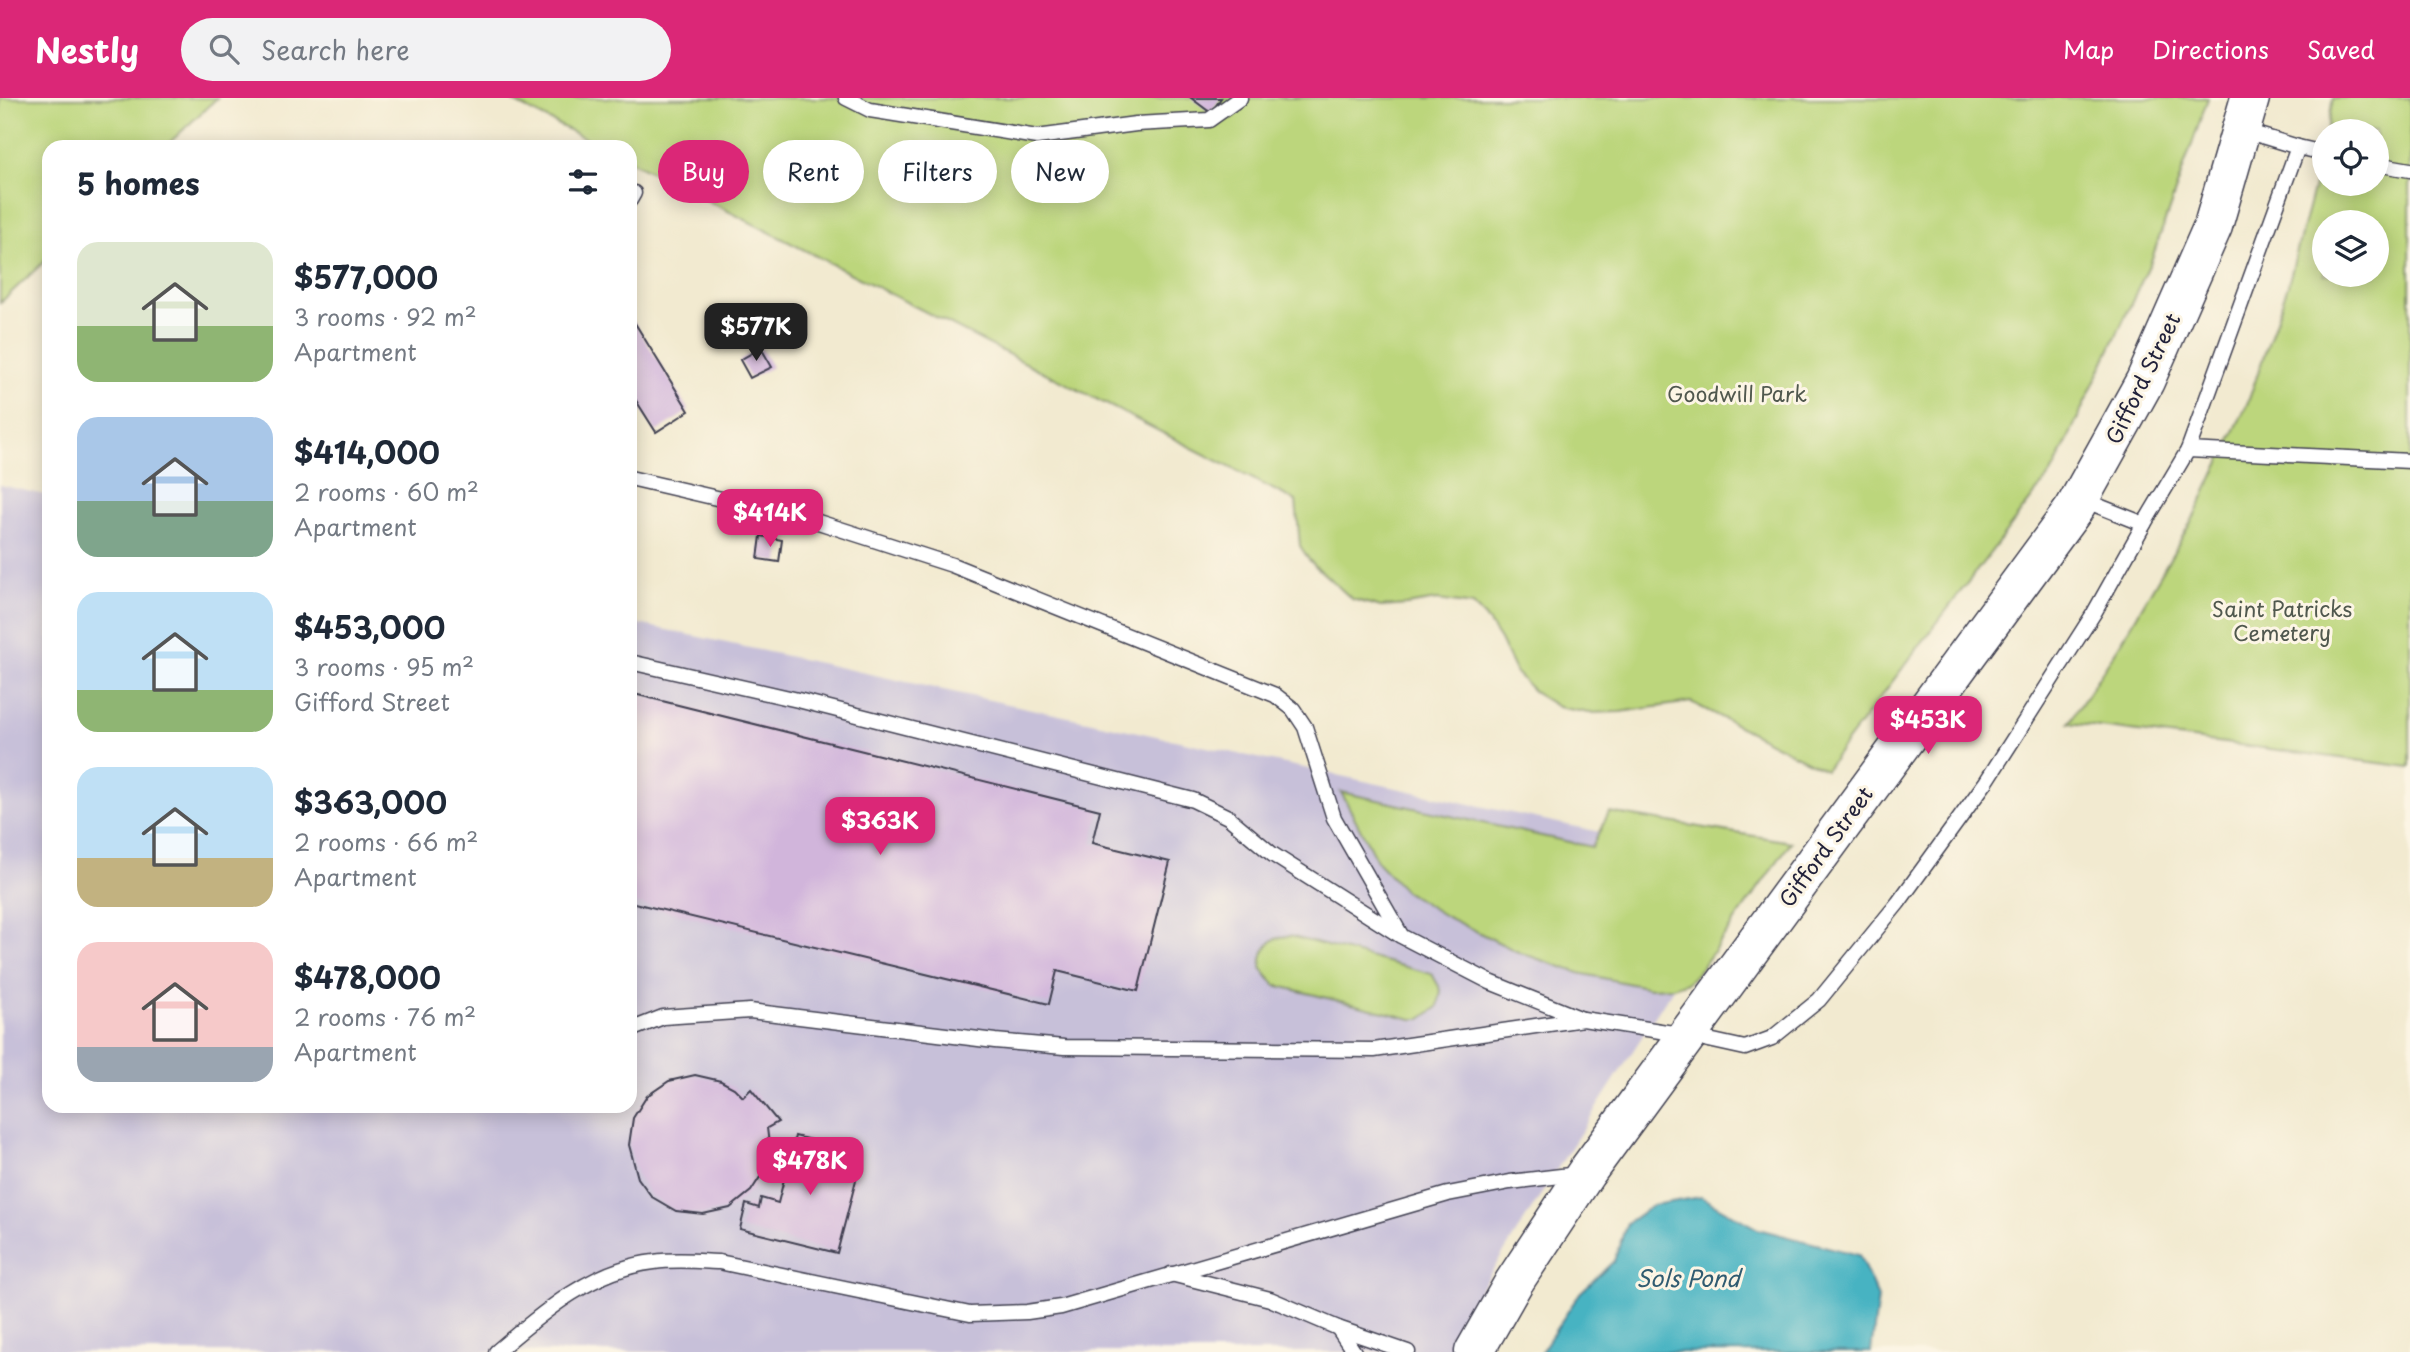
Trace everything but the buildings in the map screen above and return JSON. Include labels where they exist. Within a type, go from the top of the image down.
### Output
[{"type":"main road","name":"Gifford Street","points":[[1474,1352],[1514,1282],[1586,1173],[2080,499],[2145,381],[2213,226],[2245,114]]},
{"type":"lane","points":[[846,98],[870,110],[1037,137],[1136,124],[1209,120],[1240,98]]},
{"type":"lane","points":[[2245,114],[2298,147],[2312,150]]},
{"type":"lane","points":[[637,664],[798,700],[1193,800],[1228,817],[1272,854],[1401,936],[1490,982],[1583,1019],[1686,1035],[1745,1048],[1772,1038],[1819,1000],[1898,904],[1986,782],[2094,613],[2188,450],[2298,147]]},
{"type":"lane","points":[[2389,166],[2410,170]]},
{"type":"lane","points":[[2188,450],[2410,461]]},
{"type":"lane","points":[[637,480],[812,520],[952,565],[1275,695],[1293,709],[1305,727],[1334,818],[1401,936]]},
{"type":"lane","points":[[2080,499],[2144,524]]},
{"type":"lane","points":[[637,1027],[663,1017],[750,1011],[1064,1047],[1374,1050],[1583,1019]]},
{"type":"lane","points":[[496,1352],[564,1298],[611,1272],[652,1262],[719,1262],[971,1314],[1027,1312],[1061,1307],[1448,1194],[1510,1182],[1586,1173]]},
{"type":"lane","points":[[1170,1274],[1270,1299],[1338,1328],[1408,1352]]},
{"type":"lane","points":[[1338,1328],[1354,1352]]},
{"type":"shaded area","points":[[0,485],[42,494],[42,1113],[637,1113],[637,624],[1752,865],[1458,1324],[1448,1352],[0,1352]]},
{"type":"green space","points":[[0,98],[217,98],[172,140],[42,140],[42,264],[0,303]]},
{"type":"green space","name":"Goodwill Park","points":[[506,98],[2208,98],[2151,261],[2054,469],[1825,770],[1691,702],[1620,712],[1589,713],[1558,707],[1535,693],[1516,673],[1500,640],[1485,617],[1473,605],[1437,600],[1381,607],[1352,599],[1310,561],[1300,546],[1296,501],[712,203],[749,203],[749,140],[658,140],[658,175],[637,165],[637,140],[588,140]]},
{"type":"green space","name":"Saint Patricks Cemetery","points":[[2333,98],[2410,98],[2410,767],[2069,723],[2122,641],[2195,515],[2248,402],[2288,285],[2312,193],[2312,196],[2389,196],[2389,119],[2329,119]]},
{"type":"green space","points":[[1341,792],[1592,847],[1609,812],[1791,842],[1703,966],[1688,982],[1673,987],[1650,988],[1579,973],[1518,952],[1445,916],[1405,891],[1378,863]]},
{"type":"green space","points":[[1290,936],[1432,974],[1441,990],[1438,1007],[1421,1019],[1412,1019],[1275,985],[1261,968],[1263,955],[1271,941]]},
{"type":"water","name":"Sols Pond","points":[[1701,1197],[1758,1229],[1859,1255],[1878,1298],[1871,1352],[1541,1352],[1580,1293],[1614,1261],[1627,1223],[1653,1205]]}]
